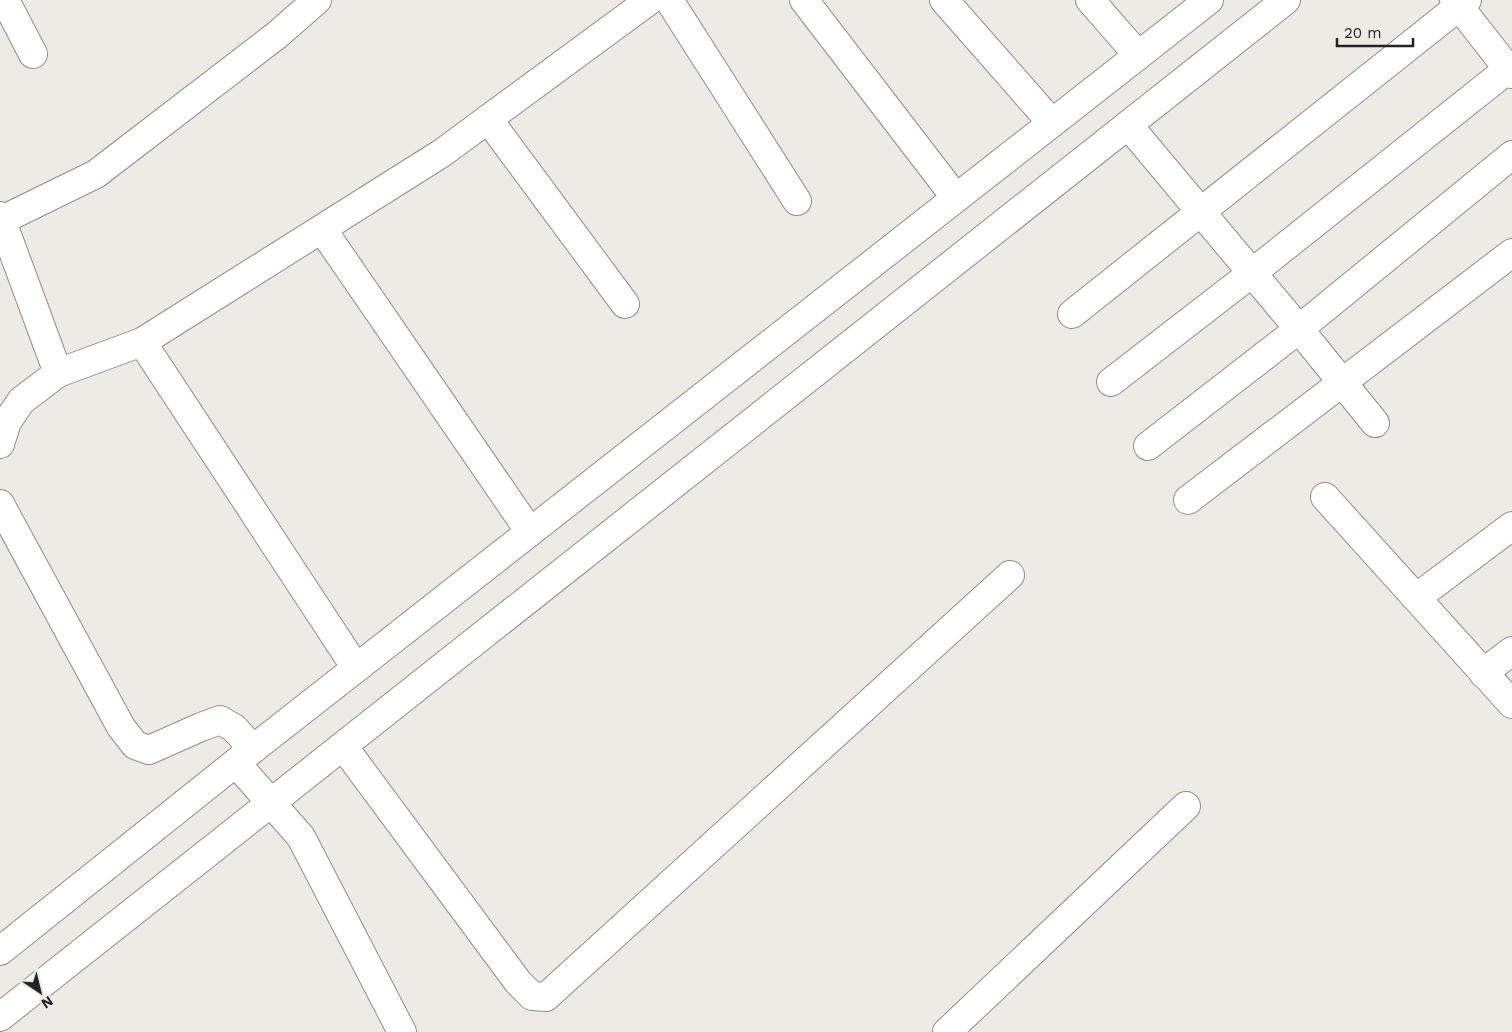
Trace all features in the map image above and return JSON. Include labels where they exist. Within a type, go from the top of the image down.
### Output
[{"type":"street","points":[[5,0],[33,54]]},
{"type":"street","points":[[58,373],[1,218],[96,174],[269,42],[317,0]]},
{"type":"street","points":[[0,444],[8,422],[21,401],[58,373],[142,342],[442,154],[650,0]]},
{"type":"street","points":[[669,0],[797,202]]},
{"type":"street","points":[[804,0],[956,198]]},
{"type":"street","points":[[944,0],[1052,123]]},
{"type":"street","points":[[1090,0],[1138,55]]},
{"type":"street","points":[[0,951],[244,756],[1209,0]]},
{"type":"street","points":[[0,1016],[1286,0]]},
{"type":"street","points":[[1072,314],[1460,2],[1511,70],[1252,274],[1111,382]]},
{"type":"street","points":[[488,119],[625,304]]},
{"type":"street","points":[[1128,125],[1375,423]]},
{"type":"street","points":[[1148,446],[1299,329],[1512,155]]},
{"type":"street","points":[[322,228],[530,532]]},
{"type":"street","points":[[1188,500],[1512,254]]},
{"type":"street","points":[[142,342],[356,668]]},
{"type":"street","points":[[1325,496],[1512,704]]},
{"type":"street","points":[[0,504],[121,727],[134,745],[149,750],[220,720],[234,728],[244,756],[271,803],[301,837],[402,1032]]},
{"type":"street","points":[[1416,598],[1512,526]]},
{"type":"street","points":[[343,746],[518,982],[532,996],[546,997],[1010,575]]},
{"type":"street","points":[[1483,673],[1512,651]]},
{"type":"street","points":[[946,1032],[1186,806]]}]
